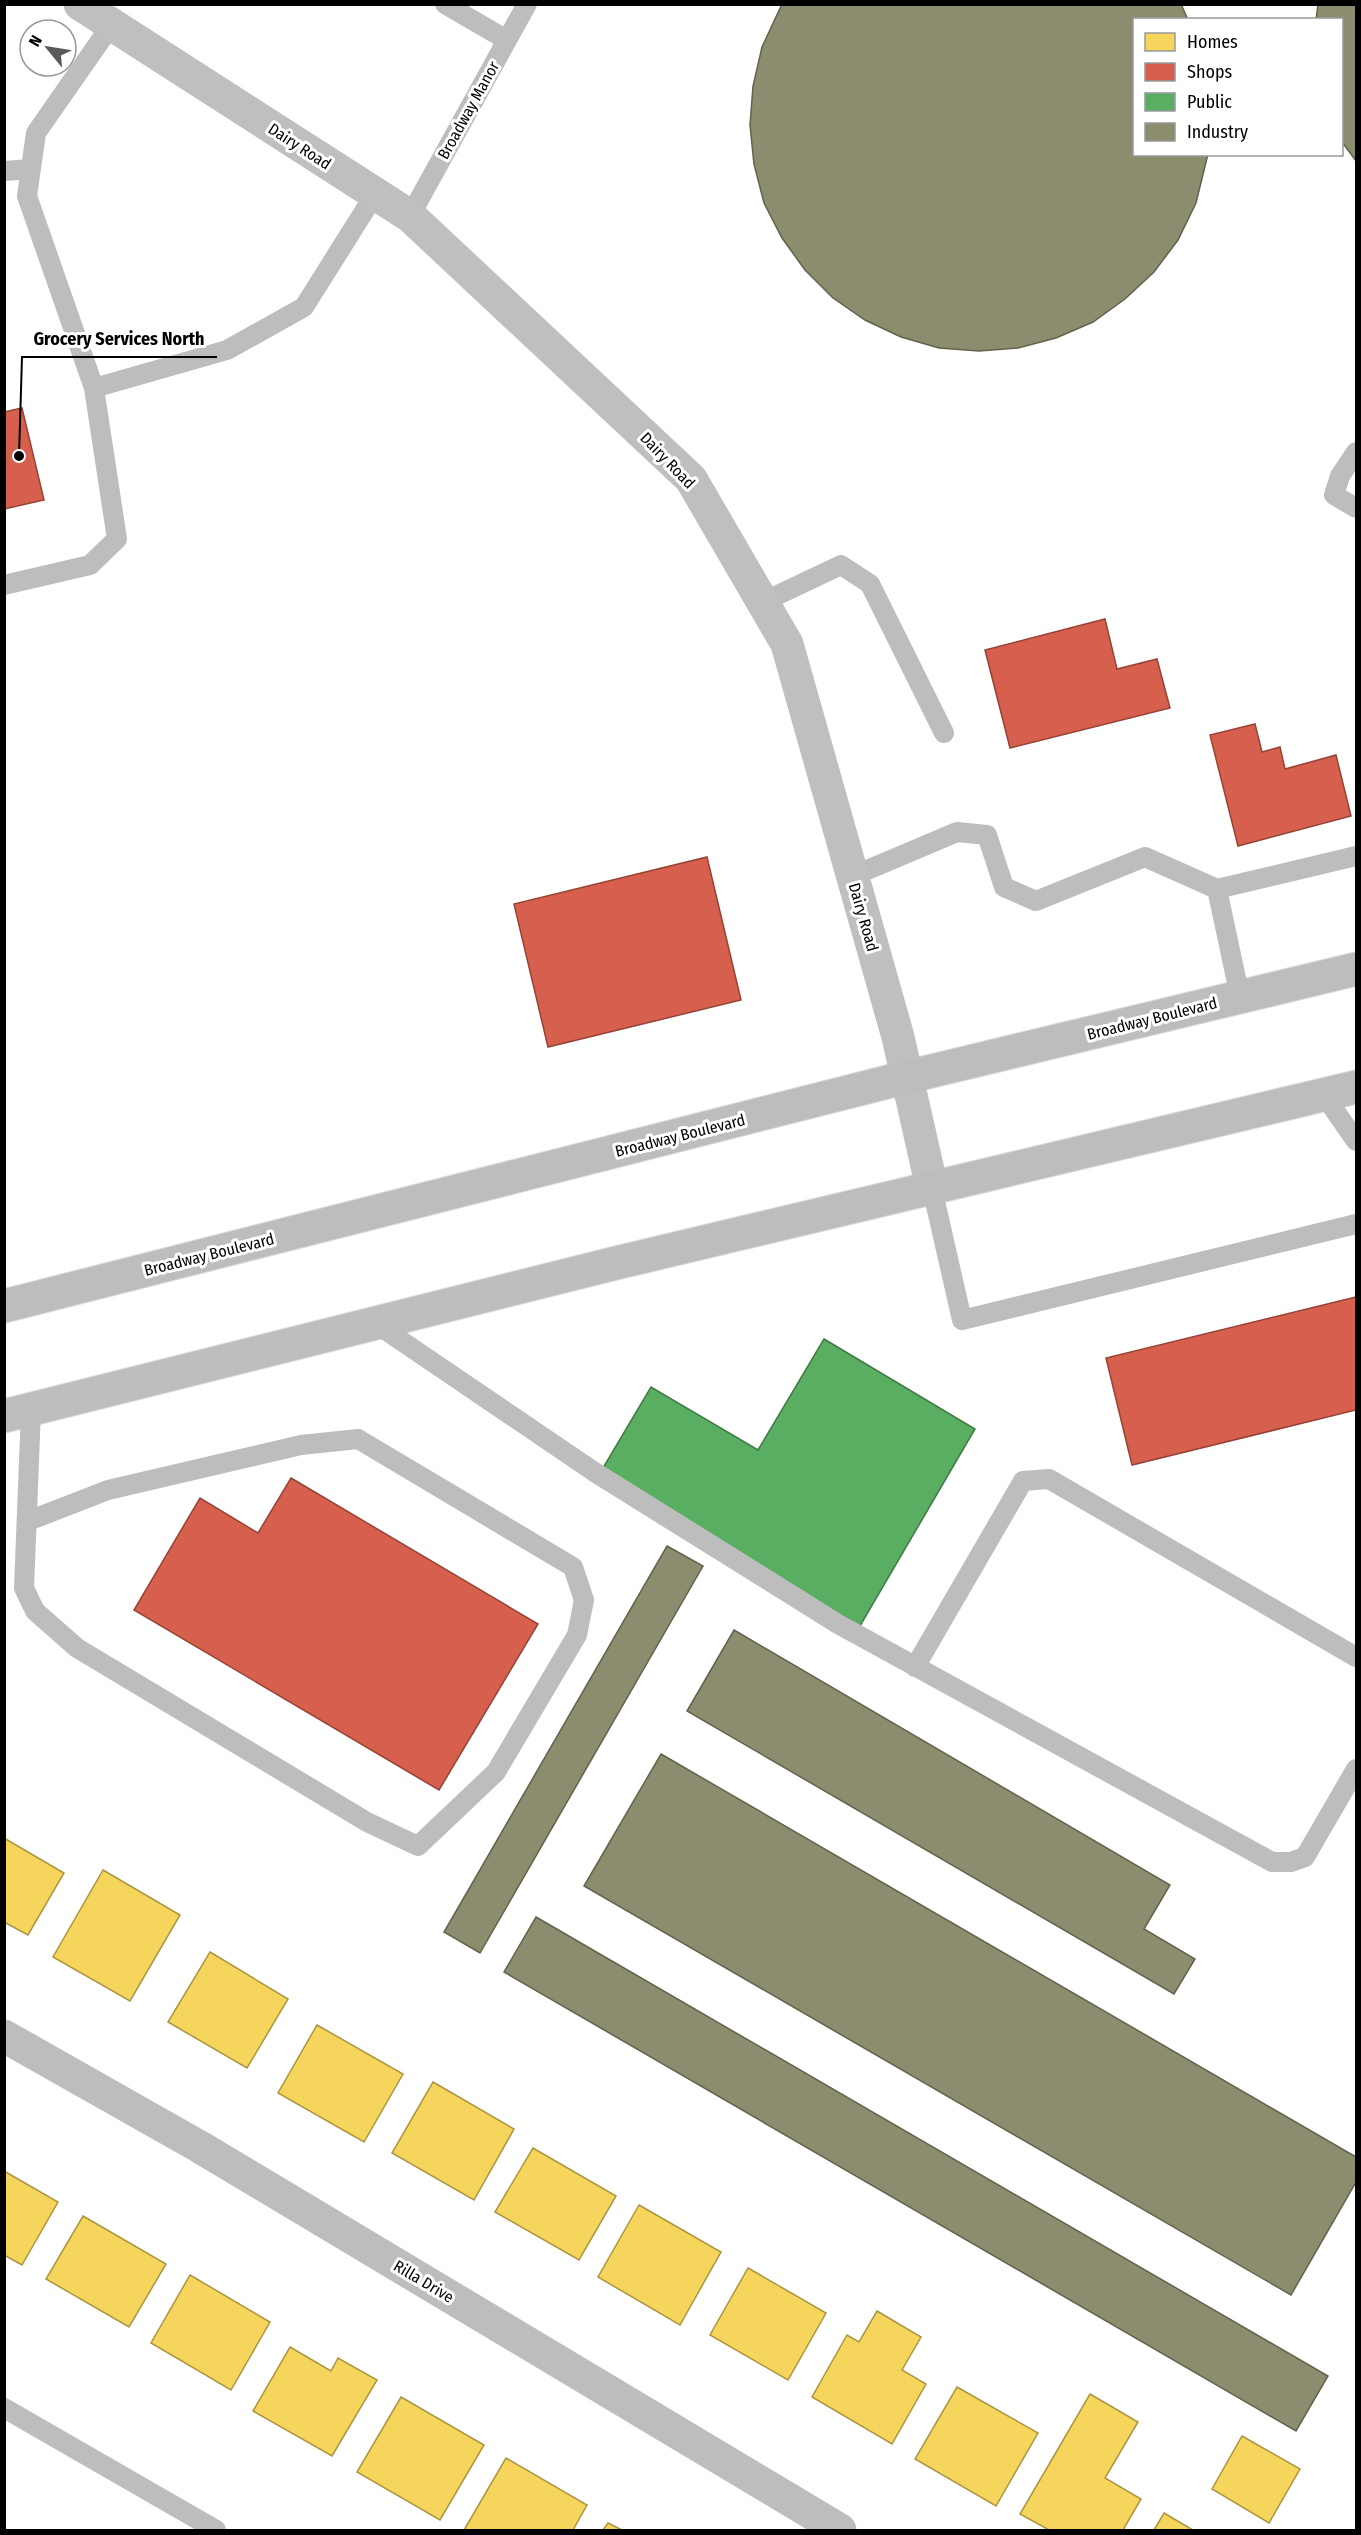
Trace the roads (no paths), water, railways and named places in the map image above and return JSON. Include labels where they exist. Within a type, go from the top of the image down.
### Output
[{"type":"main road","name":"Broadway Boulevard","points":[[4,1306],[907,1077],[1356,969]]},
{"type":"main road","points":[[18,1413],[375,1323],[1356,1087]]},
{"type":"main road","name":"Rilla Drive","points":[[4,2036],[200,2147],[840,2530]]},
{"type":"street","name":"Dairy Road","points":[[80,4],[410,216],[691,479],[787,644],[907,1077],[932,1188]]},
{"type":"lane","points":[[445,4],[507,40]]},
{"type":"lane","name":"Broadway Manor","points":[[410,216],[527,4]]},
{"type":"lane","points":[[4,585],[90,565],[117,538],[94,388],[27,196],[36,133],[112,24]]},
{"type":"lane","points":[[4,171],[31,169]]},
{"type":"lane","points":[[94,388],[227,350],[304,307],[375,194]]},
{"type":"lane","points":[[1356,452],[1340,476],[1334,495],[1356,508]]},
{"type":"lane","points":[[763,602],[841,565],[870,584],[944,733]]},
{"type":"lane","points":[[853,876],[957,832],[987,835],[1004,887],[1036,902],[1145,857],[1217,889],[1356,856]]},
{"type":"lane","points":[[1217,889],[1240,997]]},
{"type":"lane","points":[[1324,1095],[1356,1141]]},
{"type":"lane","points":[[932,1188],[962,1320],[1356,1224]]},
{"type":"lane","points":[[375,1323],[596,1473],[838,1624],[1272,1862],[1291,1862],[1305,1857],[1356,1769]]},
{"type":"lane","points":[[18,1413],[28,1521],[24,1588],[35,1611],[77,1648],[367,1822],[418,1846],[496,1772],[576,1635],[584,1600],[573,1567],[358,1439],[301,1444],[108,1490],[28,1521]]},
{"type":"lane","points":[[915,1667],[1023,1481],[1049,1479],[1356,1657]]},
{"type":"lane","points":[[4,2408],[216,2530]]},
{"type":"place","name":"Grocery Services North","points":[[19,456]]}]
